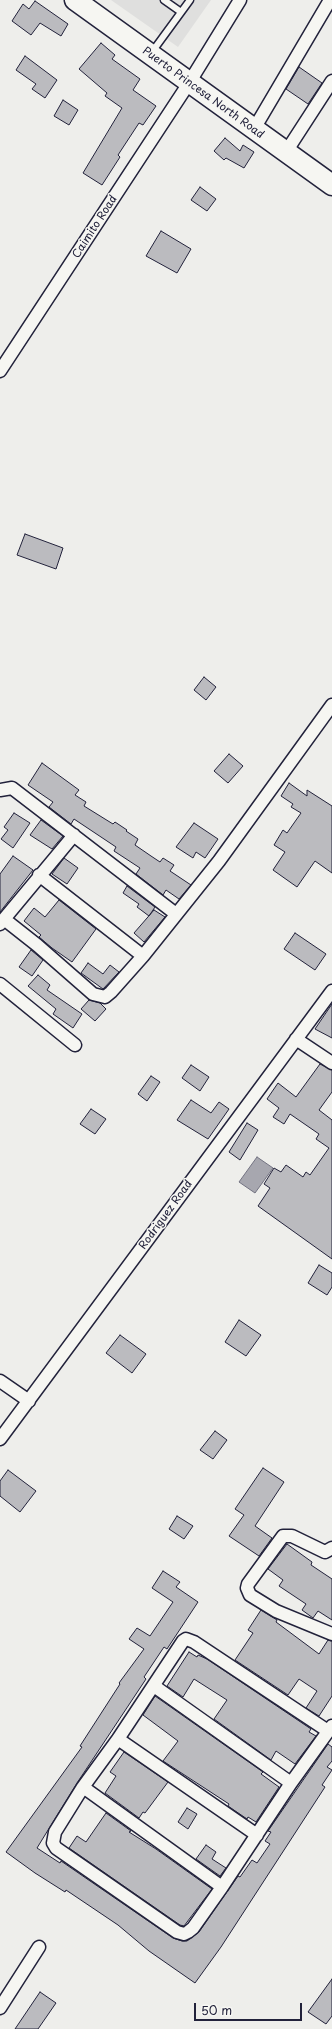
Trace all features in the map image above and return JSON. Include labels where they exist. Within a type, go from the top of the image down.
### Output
[{"type":"main road","name":"Puerto Princesa North Road","points":[[80,1],[149,54],[332,185]]},
{"type":"street","name":"Caimito Road","points":[[0,371],[189,83],[240,0]]},
{"type":"street","points":[[254,129],[330,0]]},
{"type":"street","points":[[286,152],[332,81]]},
{"type":"street","points":[[74,835],[39,875],[2,922],[37,945],[93,994],[99,997],[105,996],[111,992],[143,956],[219,861],[332,705]]},
{"type":"street","points":[[0,790],[12,788],[176,914]]},
{"type":"street","points":[[39,875],[143,956]]},
{"type":"street","points":[[0,984],[74,1044]]},
{"type":"street","name":"Rodriguez Road","points":[[0,1439],[296,1039],[327,1007],[332,991]]},
{"type":"street","points":[[296,1039],[332,1063]]},
{"type":"street","points":[[0,1381],[29,1401]]},
{"type":"street","points":[[332,1548],[325,1552],[292,1536],[282,1536],[247,1588],[250,1595],[276,1611],[332,1634]]},
{"type":"street","points":[[190,1640],[330,1729],[291,1783],[193,1928],[184,1934],[177,1932],[56,1848],[53,1838],[55,1832],[83,1787],[118,1740],[183,1641],[190,1640]]},
{"type":"street","points":[[154,1686],[291,1783]]},
{"type":"street","points":[[118,1740],[257,1835]]},
{"type":"street","points":[[83,1787],[222,1887]]},
{"type":"street","points":[[0,2008],[39,1947]]},
{"type":"lane","points":[[164,0],[181,12]]},
{"type":"lane","points":[[149,54],[190,0]]},
{"type":"shaded area","points":[[111,0],[211,0],[178,47]]},
{"type":"shaded area","points":[[257,1157],[273,1168],[255,1193],[239,1182]]},
{"type":"building","points":[[35,1],[68,24],[61,36],[40,23],[31,35],[12,21],[23,4],[29,9]]},
{"type":"building","points":[[101,43],[115,55],[112,59],[140,79],[133,90],[156,106],[143,125],[139,123],[118,155],[120,157],[102,185],[83,173],[122,108],[105,96],[107,93],[79,69]]},
{"type":"building","points":[[25,56],[57,80],[45,98],[32,89],[36,84],[16,70]]},
{"type":"building","points":[[299,67],[322,83],[308,104],[286,89]]},
{"type":"building","points":[[63,100],[78,110],[69,125],[54,116]]},
{"type":"building","points":[[225,138],[240,151],[243,145],[254,152],[244,168],[226,158],[224,160],[214,151]]},
{"type":"building","points":[[200,187],[216,199],[207,211],[191,200]]},
{"type":"building","points":[[161,231],[191,249],[177,273],[146,256]]},
{"type":"building","points":[[25,534],[63,548],[56,569],[17,555]]},
{"type":"building","points":[[204,677],[216,687],[206,700],[194,690]]},
{"type":"building","points":[[229,754],[243,766],[228,783],[214,771]]},
{"type":"building","points":[[42,763],[79,790],[75,795],[86,802],[84,806],[113,824],[115,822],[127,830],[126,831],[138,839],[135,845],[160,862],[163,858],[174,865],[170,871],[191,885],[179,899],[166,890],[163,895],[136,874],[140,868],[114,851],[116,847],[74,819],[71,824],[49,807],[53,802],[28,785]]},
{"type":"building","points":[[289,783],[307,796],[307,790],[332,806],[332,873],[315,861],[297,887],[273,870],[285,852],[274,845],[283,830],[287,833],[301,813],[291,807],[293,804],[281,796]]},
{"type":"building","points":[[14,813],[30,823],[13,848],[1,839],[8,830],[4,827]]},
{"type":"building","points":[[41,820],[63,836],[52,849],[30,835]]},
{"type":"building","points":[[194,823],[218,839],[205,858],[196,852],[193,858],[176,847]]},
{"type":"building","points":[[13,856],[33,870],[0,912],[0,874]]},
{"type":"building","points":[[64,858],[78,868],[67,884],[52,874]]},
{"type":"building","points":[[127,886],[155,907],[149,916],[137,907],[139,904],[123,893]]},
{"type":"building","points":[[59,900],[96,929],[72,962],[39,937],[41,935],[24,921],[34,908],[45,917]]},
{"type":"building","points":[[154,910],[165,917],[144,942],[134,933]]},
{"type":"building","points":[[295,933],[326,954],[315,970],[284,949]]},
{"type":"building","points":[[31,950],[43,960],[32,976],[19,967]]},
{"type":"building","points":[[88,963],[103,974],[110,965],[119,972],[103,989],[81,973]]},
{"type":"building","points":[[38,975],[50,985],[47,990],[82,1014],[73,1028],[53,1014],[56,1009],[28,986]]},
{"type":"building","points":[[89,1000],[100,1003],[106,1009],[95,1021],[81,1009]]},
{"type":"building","points":[[332,1004],[332,1038],[315,1029]]},
{"type":"building","points":[[320,1064],[332,1070],[332,1092],[319,1110],[332,1120],[332,1259],[258,1206],[270,1188],[264,1184],[274,1168],[281,1172],[286,1165],[303,1177],[306,1172],[310,1175],[329,1148],[316,1139],[319,1134],[290,1114],[284,1124],[273,1117],[279,1108],[267,1099],[278,1083],[296,1097]]},
{"type":"building","points":[[191,1065],[209,1077],[200,1091],[182,1078]]},
{"type":"building","points":[[151,1076],[160,1082],[147,1101],[138,1094]]},
{"type":"building","points":[[191,1100],[211,1113],[219,1102],[229,1109],[208,1139],[177,1120]]},
{"type":"building","points":[[91,1109],[106,1119],[95,1134],[80,1124]]},
{"type":"building","points":[[247,1123],[258,1130],[240,1160],[229,1152]]},
{"type":"building","points":[[319,1265],[332,1273],[332,1287],[327,1295],[308,1283]]},
{"type":"building","points":[[239,1320],[261,1335],[246,1356],[225,1342]]},
{"type":"building","points":[[120,1335],[146,1354],[132,1373],[106,1353]]},
{"type":"building","points":[[215,1431],[227,1440],[213,1459],[200,1450]]},
{"type":"building","points":[[263,1468],[284,1482],[255,1526],[272,1538],[259,1556],[229,1536],[244,1515],[235,1509]]},
{"type":"building","points":[[8,1470],[36,1491],[20,1512],[0,1496],[0,1481]]},
{"type":"building","points":[[177,1516],[193,1526],[184,1539],[169,1529]]},
{"type":"building","points":[[287,1544],[312,1562],[311,1565],[332,1579],[332,1620],[318,1611],[313,1618],[302,1610],[306,1604],[279,1586],[283,1580],[268,1569]]},
{"type":"building","points":[[163,1571],[180,1582],[176,1587],[198,1602],[167,1649],[164,1647],[144,1677],[146,1679],[77,1783],[37,1848],[60,1863],[61,1861],[173,1938],[187,1941],[199,1932],[238,1876],[240,1877],[252,1860],[257,1863],[270,1844],[265,1841],[271,1832],[268,1831],[328,1744],[332,1747],[332,1761],[327,1767],[332,1770],[322,1785],[325,1787],[221,1947],[195,1983],[149,1951],[118,1925],[66,1890],[65,1892],[35,1873],[6,1852],[82,1747],[80,1746],[120,1684],[119,1683],[144,1649],[129,1639],[137,1628],[150,1636],[173,1602],[152,1588]]},
{"type":"building","points":[[261,1610],[277,1620],[276,1622],[319,1654],[328,1640],[332,1641],[332,1696],[319,1716],[306,1708],[317,1691],[299,1679],[288,1695],[235,1660],[253,1633],[248,1630]]},
{"type":"building","points":[[189,1652],[197,1657],[198,1655],[207,1659],[311,1729],[309,1732],[316,1736],[295,1764],[276,1751],[271,1760],[214,1719],[227,1700],[194,1679],[183,1697],[167,1686]]},
{"type":"building","points":[[155,1696],[263,1772],[261,1774],[279,1787],[256,1822],[248,1817],[247,1819],[228,1806],[229,1804],[163,1761],[178,1741],[143,1715]]},
{"type":"building","points":[[124,1752],[168,1782],[145,1813],[143,1812],[139,1818],[105,1793],[116,1776],[110,1772]]},
{"type":"building","points":[[187,1808],[197,1814],[188,1829],[178,1822]]},
{"type":"building","points":[[106,1813],[131,1831],[129,1832],[156,1849],[212,1889],[184,1926],[180,1925],[69,1848],[77,1836],[86,1842]]},
{"type":"building","points":[[206,1845],[216,1852],[212,1859],[226,1868],[220,1876],[196,1859]]},
{"type":"building","points":[[332,1979],[332,2016],[326,2024],[308,2012]]},
{"type":"building","points":[[40,1992],[56,2003],[38,2029],[15,2029]]}]
